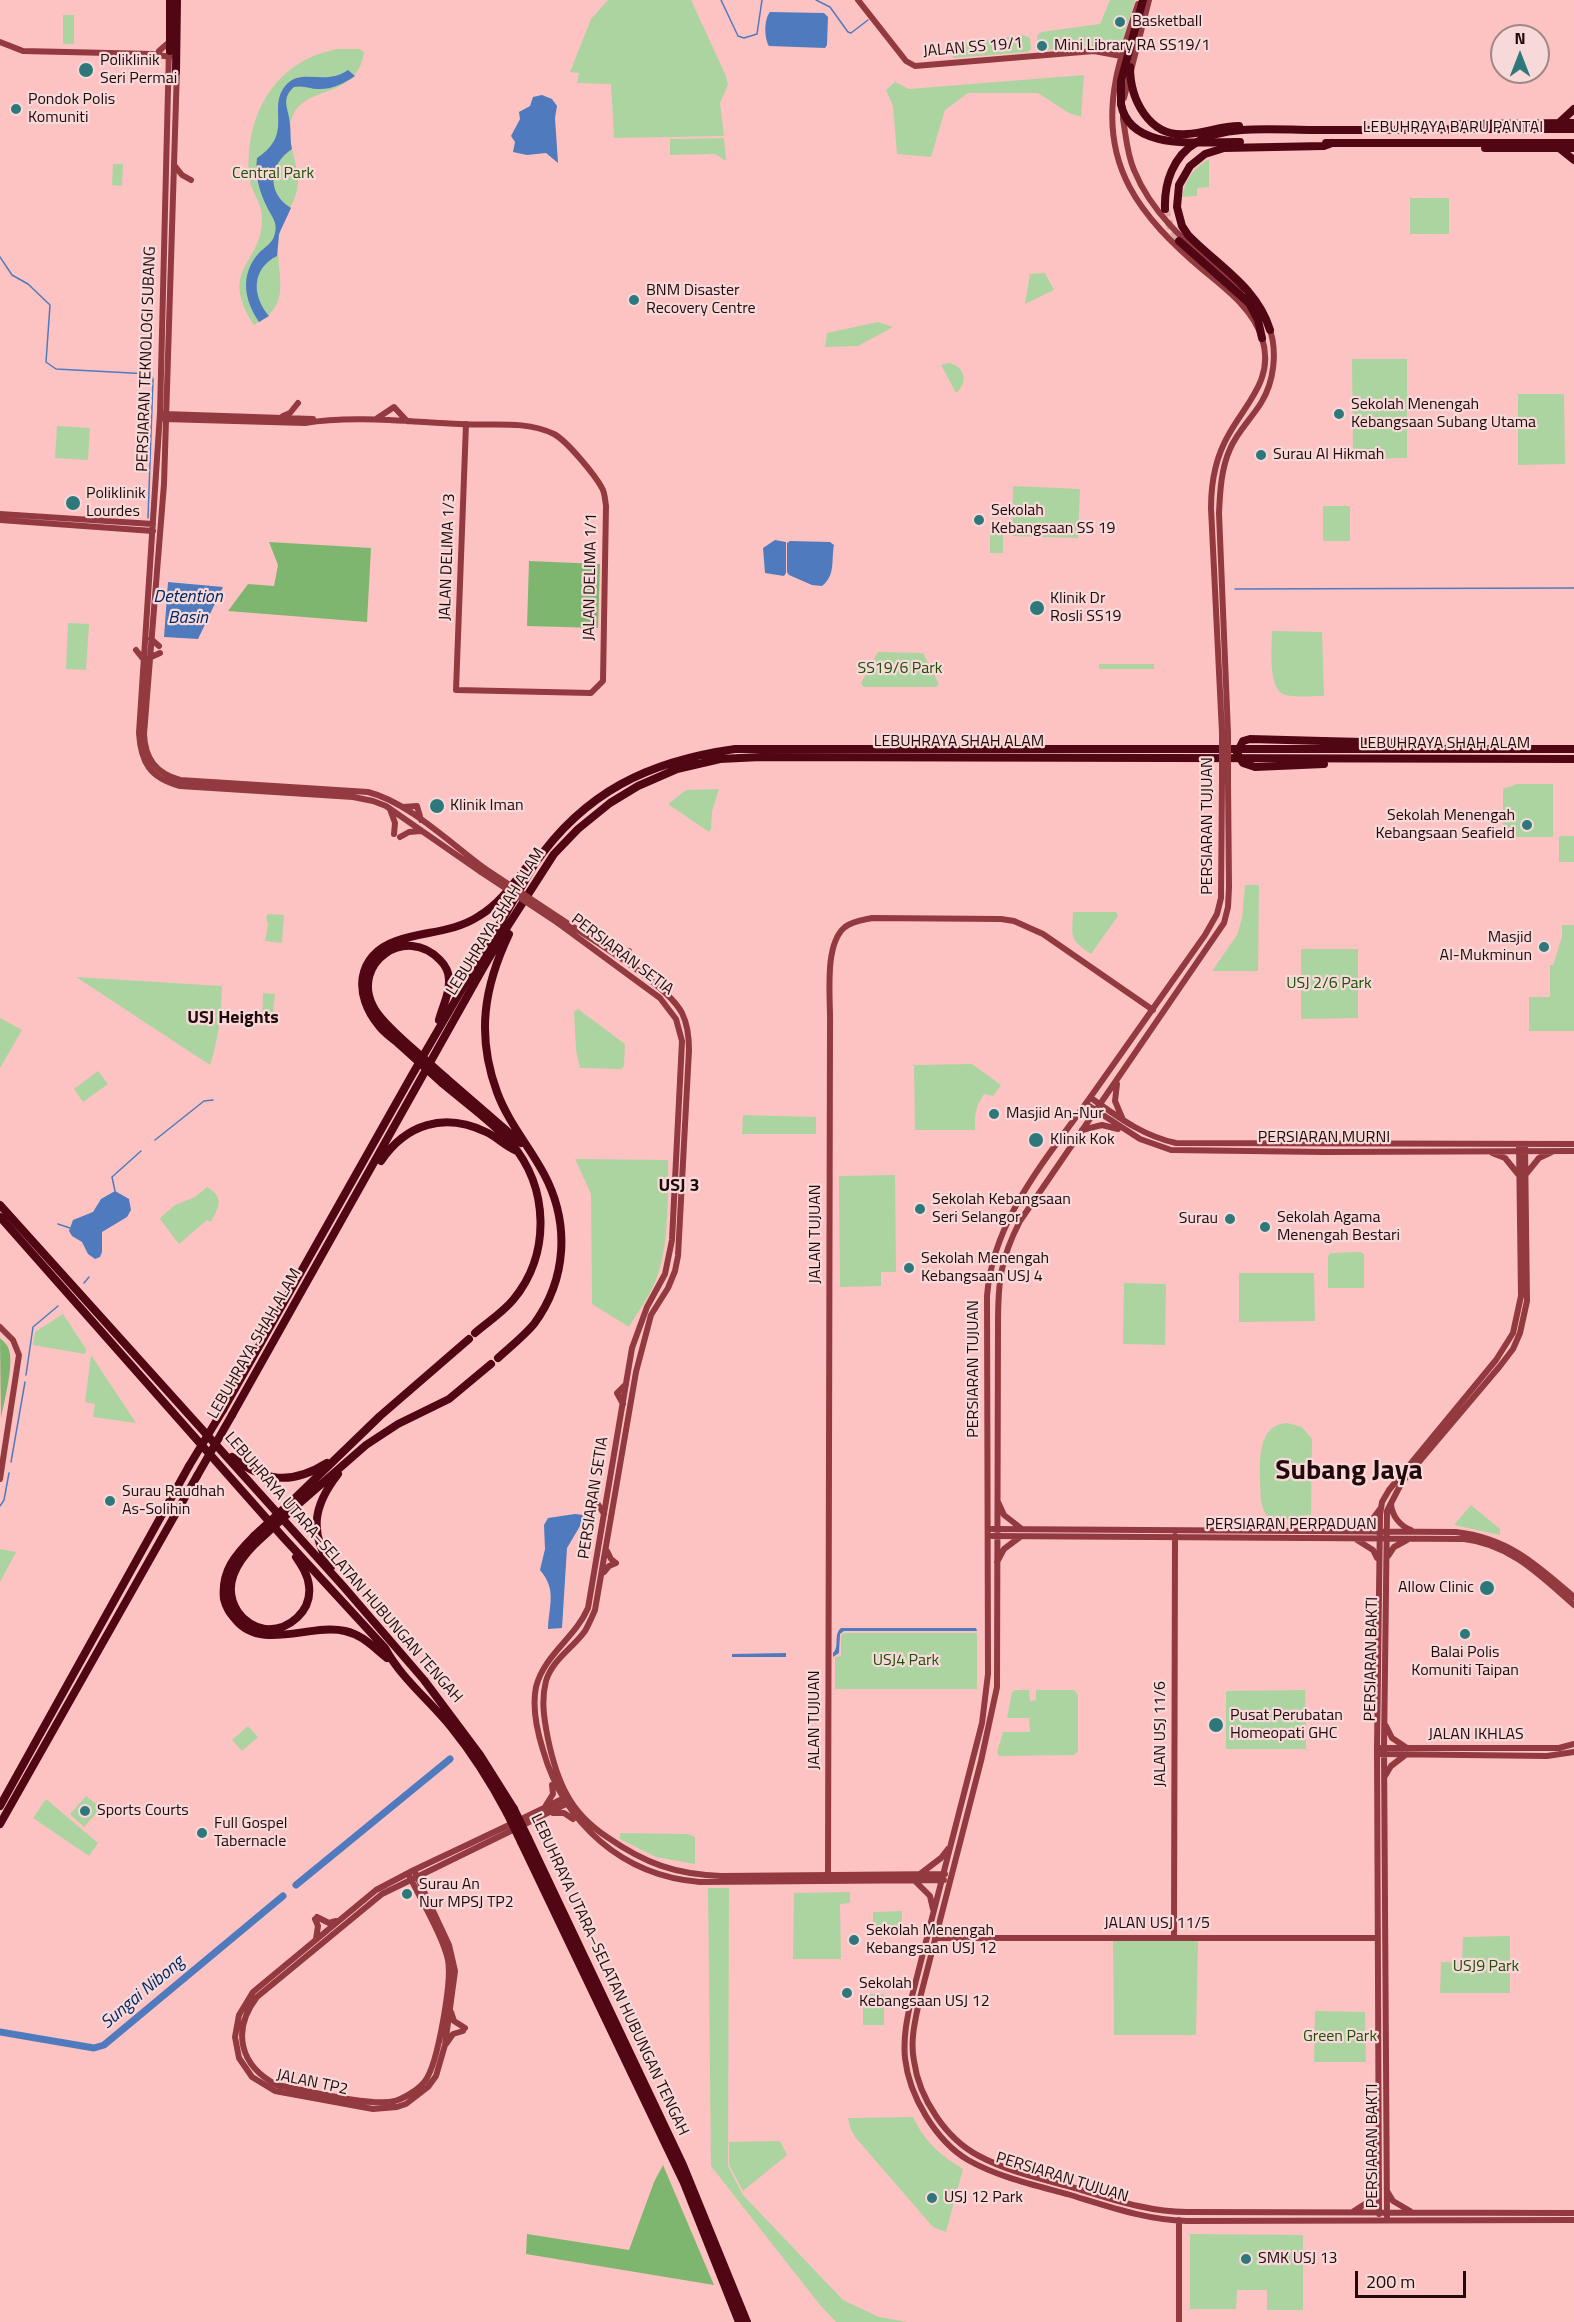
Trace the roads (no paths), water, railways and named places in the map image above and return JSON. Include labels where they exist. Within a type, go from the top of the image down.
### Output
[{"type":"highway","points":[[169,0],[171,47],[176,72]]},
{"type":"highway","points":[[171,47],[179,0]]},
{"type":"highway","points":[[1141,0],[1120,89],[1121,109],[1130,123],[1141,133],[1154,139],[1332,143]]},
{"type":"highway","points":[[1130,67],[1132,92],[1139,107],[1155,124],[1169,132],[1188,134],[1230,126],[1320,126],[1332,130]]},
{"type":"highway","points":[[1559,123],[1574,109]]},
{"type":"highway","points":[[1559,123],[1565,133],[1559,148]]},
{"type":"highway","points":[[1395,130],[1408,126],[1574,123]]},
{"type":"highway","name":"LEBUHRAYA BARU PANTAI","points":[[1332,130],[1574,129]]},
{"type":"highway","points":[[1165,209],[1166,190],[1172,169],[1185,152],[1205,138],[1215,134],[1238,131],[1332,130]]},
{"type":"highway","points":[[1270,330],[1266,315],[1245,286],[1188,235],[1179,219],[1177,207],[1179,185],[1190,166],[1214,150],[1239,147],[1324,146],[1332,143]]},
{"type":"highway","name":"LEBUHRAYA BARU PANTAI","points":[[1332,143],[1574,143]]},
{"type":"highway","points":[[1431,143],[1452,148],[1574,148]]},
{"type":"highway","points":[[1559,148],[1574,160]]},
{"type":"highway","points":[[1179,242],[1249,303],[1258,320],[1263,338]]},
{"type":"highway","points":[[1532,759],[1489,763],[1324,764],[1255,767],[1243,763],[1237,753],[1239,746],[1250,739],[1533,749]]},
{"type":"highway","name":"LEBUHRAYA SHAH ALAM","points":[[0,1806],[189,1467],[517,894],[548,845],[580,810],[609,789],[670,762],[735,749],[1574,748]]},
{"type":"highway","name":"LEBUHRAYA SHAH ALAM","points":[[0,1824],[354,1202],[425,1069],[522,903],[554,854],[578,829],[610,803],[638,786],[677,769],[720,759],[1146,757],[1574,759]]},
{"type":"highway","points":[[392,1662],[363,1638],[342,1630],[307,1630],[271,1636],[251,1632],[239,1624],[228,1610],[225,1601],[225,1577],[233,1557],[350,1452],[380,1416],[513,1300],[526,1280],[539,1245],[541,1227],[538,1196],[526,1162],[510,1142],[444,1080],[401,1042],[379,1027],[364,1001],[361,985],[367,964],[377,951],[396,941],[445,931],[481,916],[496,903],[533,858],[548,845]]},
{"type":"highway","points":[[221,1451],[265,1476],[294,1478],[308,1474],[449,1399],[495,1361],[532,1326],[546,1306],[555,1288],[560,1268],[562,1243],[558,1208],[549,1184],[507,1115],[496,1091],[485,1035],[488,986],[495,963],[522,903]]},
{"type":"highway","points":[[401,1042],[379,1016],[369,995],[368,984],[371,971],[380,957],[394,948],[409,945],[423,947],[445,965],[449,978],[449,992],[436,1032]]},
{"type":"highway","points":[[444,1080],[530,1151]]},
{"type":"highway","points":[[354,1202],[390,1148],[414,1130],[429,1125],[444,1122],[461,1123],[476,1128],[518,1152]]},
{"type":"highway","name":"LEBUHRAYA UTARA–SELATAN HUBUNGAN TENGAH","points":[[0,1205],[343,1586],[453,1716],[480,1755],[510,1811],[683,2164],[747,2322]]},
{"type":"highway","name":"LEBUHRAYA UTARA–SELATAN HUBUNGAN TENGAH","points":[[0,1217],[282,1536],[385,1648],[392,1662],[451,1727],[510,1811]]},
{"type":"highway","points":[[0,1223],[30,1252]]},
{"type":"highway","points":[[343,1586],[320,1546],[317,1511],[324,1494],[350,1452]]},
{"type":"highway","points":[[255,1539],[233,1574],[231,1599],[246,1621],[257,1627],[277,1629],[286,1626],[298,1617],[304,1610],[309,1595],[306,1573],[282,1536]]},
{"type":"highway","points":[[0,1829],[11,1805]]},
{"type":"highway","name":"LEBUHRAYA UTARA–SELATAN HUBUNGAN TENGAH","points":[[524,1840],[684,2183],[739,2322]]},
{"type":"main road","name":"PERSIARAN TEKNOLOGI SUBANG","points":[[148,639],[159,542],[157,516],[163,416],[172,102],[180,58],[179,0]]},
{"type":"main road","name":"JALAN SS 19/1","points":[[858,0],[906,61],[915,66],[1094,51],[1121,56]]},
{"type":"main road","name":"PERSIARAN TUJUAN","points":[[1141,0],[1121,56],[1113,98],[1117,155],[1123,176],[1151,220],[1182,252],[1238,300],[1247,310],[1263,338],[1264,367],[1260,384],[1222,447],[1212,487],[1211,508],[1225,733]]},
{"type":"main road","name":"PERSIARAN TUJUAN","points":[[1149,0],[1130,67],[1124,98],[1123,119],[1133,168],[1155,210],[1184,239],[1246,293],[1256,305],[1270,330],[1274,345],[1271,378],[1261,404],[1229,450],[1221,488],[1219,513],[1225,780],[1220,907],[1205,935],[1022,1195],[996,1248],[990,1267],[987,1296],[992,1533],[986,1699],[982,1723],[905,2028],[905,2062],[916,2095],[943,2139],[957,2152],[982,2167],[1006,2176],[1143,2216],[1179,2220],[1387,2222],[1574,2220]]},
{"type":"main road","points":[[0,42],[23,51],[156,52],[171,47]]},
{"type":"main road","name":"PERSIARAN TEKNOLOGI SUBANG","points":[[171,47],[174,165],[167,302],[167,398],[163,416],[166,431],[152,548],[144,745],[148,757],[153,765],[167,776],[180,780],[368,792],[390,799],[401,806],[408,808],[417,806],[423,823],[482,870]]},
{"type":"main road","points":[[1117,155],[1121,159],[1126,159],[1129,151]]},
{"type":"main road","points":[[174,165],[182,175],[191,180]]},
{"type":"main road","points":[[1123,176],[1124,165],[1133,168]]},
{"type":"main road","points":[[166,431],[178,417],[167,398]]},
{"type":"main road","points":[[280,417],[290,413],[298,403]]},
{"type":"main road","points":[[368,421],[383,416],[394,407],[408,422]]},
{"type":"main road","points":[[303,409],[311,418]]},
{"type":"main road","name":"JALAN DELIMA 1/1","points":[[163,416],[305,423],[320,420]]},
{"type":"main road","name":"JALAN DELIMA 1/1","points":[[178,417],[280,417],[527,426],[553,434],[570,447],[604,491],[607,514],[603,681],[591,693],[586,694],[456,690]]},
{"type":"main road","points":[[450,424],[458,429],[465,442]]},
{"type":"main road","name":"JALAN DELIMA 1/3","points":[[456,690],[466,424]]},
{"type":"main road","points":[[0,514],[154,528],[159,542]]},
{"type":"main road","points":[[0,520],[143,527],[157,516]]},
{"type":"main road","points":[[143,527],[152,548]]},
{"type":"main road","points":[[148,639],[160,650],[147,659],[137,647],[148,639]]},
{"type":"main road","name":"PERSIARAN TEKNOLOGI SUBANG","points":[[147,659],[139,734],[141,751],[149,768],[167,782],[180,786],[353,797],[373,801],[390,809],[482,870]]},
{"type":"main road","name":"PERSIARAN TUJUAN","points":[[1225,780],[1229,886],[1228,907],[1224,923],[1020,1221],[1007,1246],[1001,1267],[998,1297],[996,1492],[992,1533],[996,1565],[995,1698],[913,2029],[914,2060],[924,2091],[945,2127],[960,2143],[978,2155],[1019,2172],[1152,2210],[1170,2212],[1574,2213]]},
{"type":"main road","points":[[390,809],[397,835],[422,831]]},
{"type":"main road","name":"PERSIARAN SETIA","points":[[482,870],[610,953],[670,997],[681,1012],[689,1039],[678,1256],[675,1271],[668,1288],[646,1318],[602,1574],[592,1618],[585,1631],[554,1665],[547,1677],[544,1689],[543,1703],[552,1758],[567,1800],[596,1830],[634,1856],[660,1867],[700,1875],[783,1878],[915,1881],[942,1877]]},
{"type":"main road","name":"JALAN TUJUAN","points":[[828,1878],[830,1038],[833,944],[845,927],[856,921],[872,918],[1014,921],[1043,934],[1152,1010]]},
{"type":"main road","name":"PERSIARAN SETIA","points":[[559,921],[650,989],[669,1008],[680,1029],[682,1041],[679,1113],[672,1122],[676,1125],[677,1133],[669,1260],[632,1348],[627,1383],[616,1392],[623,1405],[588,1608],[577,1628],[543,1668],[536,1689],[538,1734],[549,1771],[589,1831],[606,1846],[638,1866],[676,1879],[700,1882],[783,1878]]},
{"type":"main road","points":[[610,953],[622,955],[629,951],[628,959],[638,972]]},
{"type":"main road","points":[[1119,1078],[1114,1091],[1115,1101],[1124,1121]]},
{"type":"main road","name":"PERSIARAN MURNI","points":[[1091,1098],[1097,1107],[1130,1133],[1152,1145],[1171,1150],[1487,1151],[1574,1144]]},
{"type":"main road","name":"PERSIARAN MURNI","points":[[1086,1104],[1097,1107],[1149,1136],[1176,1143],[1522,1147],[1574,1151]]},
{"type":"main road","points":[[1082,1130],[1102,1125],[1130,1133]]},
{"type":"main road","name":"PERSIARAN BAKTI","points":[[1387,2222],[1383,2213],[1382,2096],[1380,1751],[1383,1535],[1381,1508],[1385,1496],[1402,1473],[1496,1360],[1513,1333],[1521,1296],[1522,1147]]},
{"type":"main road","points":[[1487,1151],[1505,1158],[1522,1175],[1539,1158],[1555,1151]]},
{"type":"main road","name":"PERSIARAN BAKTI","points":[[1383,1535],[1387,1511],[1402,1482],[1507,1358],[1520,1333],[1528,1291],[1522,1175]]},
{"type":"main road","points":[[0,1327],[13,1340],[19,1355],[0,1479]]},
{"type":"main road","points":[[996,1492],[1004,1515],[1013,1525],[1023,1529]]},
{"type":"main road","points":[[604,1514],[596,1499],[608,1493]]},
{"type":"main road","points":[[1391,1501],[1394,1516],[1406,1528],[1415,1531]]},
{"type":"main road","points":[[1347,1530],[1366,1525],[1381,1508]]},
{"type":"main road","name":"PERSIARAN PERPADUAN","points":[[992,1533],[1023,1529],[1347,1530],[1410,1538],[1464,1539],[1498,1548],[1525,1563],[1574,1605]]},
{"type":"main road","name":"JALAN USJ 11/6","points":[[1174,1530],[1174,1938]]},
{"type":"main road","name":"PERSIARAN PERPADUAN","points":[[992,1533],[1020,1537],[1174,1539],[1349,1538],[1415,1531],[1456,1532],[1494,1540],[1525,1556],[1574,1597]]},
{"type":"main road","points":[[996,1565],[1004,1549],[1020,1537]]},
{"type":"main road","points":[[1349,1538],[1373,1550],[1383,1565],[1390,1552],[1398,1544],[1410,1538]]},
{"type":"main road","points":[[602,1574],[609,1566],[616,1563],[611,1559],[606,1548]]},
{"type":"main road","name":"PERSIARAN BAKTI","points":[[1382,1669],[1384,1723],[1380,1751],[1384,1778],[1378,1938],[1382,2096]]},
{"type":"main road","points":[[1384,1723],[1392,1738],[1409,1751],[1394,1762],[1384,1778]]},
{"type":"main road","points":[[538,1734],[539,1747],[554,1794],[540,1814]]},
{"type":"main road","name":"JALAN IKHLAS","points":[[1380,1751],[1436,1748],[1559,1748],[1574,1744]]},
{"type":"main road","points":[[1436,1748],[1443,1755]]},
{"type":"main road","name":"JALAN IKHLAS","points":[[1409,1751],[1443,1755],[1547,1756],[1574,1752]]},
{"type":"main road","name":"JALAN TP2","points":[[412,1875],[444,1947],[449,1969],[449,1981],[433,2066],[425,2081],[396,2101],[374,2102],[277,2085],[263,2078],[252,2068],[241,2035],[249,2007],[257,1997],[382,1894],[412,1875],[430,1870],[567,1800]]},
{"type":"main road","points":[[540,1814],[564,1813],[606,1846]]},
{"type":"main road","name":"JALAN TP2","points":[[419,1890],[453,1956],[455,1981],[445,2045],[432,2083],[422,2093],[397,2107],[373,2109],[275,2091],[252,2077],[239,2058],[235,2037],[239,2015],[253,1992],[376,1890],[540,1814]]},
{"type":"main road","points":[[919,1874],[941,1858],[950,1847]]},
{"type":"main road","points":[[399,1885],[419,1890],[430,1870]]},
{"type":"main road","name":"PERSIARAN SETIA","points":[[828,1878],[919,1874],[951,1877]]},
{"type":"main road","points":[[915,1881],[930,1896],[933,1915]]},
{"type":"main road","points":[[315,1940],[318,1926],[316,1918],[329,1923],[341,1920]]},
{"type":"main road","name":"JALAN USJ 11/5","points":[[935,1938],[1378,1938]]},
{"type":"main road","points":[[445,2045],[453,2034],[464,2030],[454,2021],[451,2005]]},
{"type":"main road","points":[[916,2095],[919,2091],[924,2091]]},
{"type":"main road","points":[[1351,2212],[1383,2190],[1393,2201],[1414,2213]]},
{"type":"main road","points":[[1298,2212],[1306,2217],[1305,2221]]},
{"type":"main road","name":"PERSIARAN BAKTI","points":[[1379,2221],[1383,2213]]},
{"type":"main road","points":[[1179,2220],[1179,2322]]},
{"type":"water","points":[[770,12],[824,13],[828,17],[827,45],[825,48],[769,46],[765,29]]},
{"type":"water","points":[[348,70],[355,76],[338,85],[323,89],[294,87],[287,96],[292,149],[284,155],[275,170],[274,187],[277,195],[291,208],[279,234],[277,256],[268,261],[259,275],[257,292],[269,316],[259,322],[247,296],[246,279],[252,262],[272,240],[276,229],[260,189],[257,177],[257,158],[269,149],[275,139],[278,130],[279,102],[281,93],[287,84],[300,77],[331,77]]},
{"type":"water","points":[[542,95],[552,99],[557,106],[555,118],[558,163],[546,153],[527,155],[513,152],[515,142],[511,136],[520,119],[519,112],[530,106],[533,97]]},
{"type":"water","points":[[775,540],[786,542],[786,573],[784,576],[765,573],[763,548]]},
{"type":"water","points":[[790,541],[830,542],[834,545],[831,572],[822,586],[812,585],[789,575],[787,572],[787,543]]},
{"type":"water","name":"Detention Basin","points":[[168,582],[223,587],[198,639],[164,637]]},
{"type":"water","points":[[115,1191],[129,1199],[131,1210],[127,1217],[102,1232],[102,1252],[100,1257],[95,1259],[88,1254],[82,1242],[72,1236],[69,1231],[73,1220],[93,1212],[101,1199]]},
{"type":"water","points":[[584,1515],[567,1548],[562,1628],[548,1629],[550,1591],[549,1584],[540,1570],[545,1549],[544,1525],[548,1518]]},
{"type":"water","points":[[841,1628],[976,1628],[977,1631],[844,1631],[840,1634],[839,1653],[833,1657],[837,1634]]},
{"type":"water","points":[[786,1653],[786,1657],[732,1657],[732,1654]]},
{"type":"waterway","points":[[721,0],[738,36],[744,38],[757,34],[762,0]]},
{"type":"waterway","points":[[816,0],[830,7],[848,32],[851,33],[868,20]]},
{"type":"waterway","points":[[0,257],[12,275],[28,284],[50,305],[46,362],[56,369],[150,374],[153,379],[148,518]]},
{"type":"waterway","points":[[1235,589],[1574,588]]},
{"type":"waterway","points":[[155,1140],[204,1101],[213,1100]]},
{"type":"waterway","points":[[115,1191],[112,1177],[141,1151]]},
{"type":"waterway","points":[[58,1224],[70,1228]]},
{"type":"waterway","points":[[84,1283],[89,1277]]},
{"type":"waterway","points":[[26,1375],[33,1327],[58,1306]]},
{"type":"waterway","points":[[11,1462],[25,1382]]},
{"type":"waterway","points":[[0,1506],[4,1500],[9,1473]]},
{"type":"waterway","points":[[296,1885],[450,1759]]},
{"type":"waterway","name":"Sungai Nibong","points":[[0,2032],[94,2048],[104,2045],[283,1896]]},
{"type":"tunnel","points":[[1165,209],[1170,226],[1179,241]]},
{"type":"place","name":"Basketball","points":[[1120,22]]},
{"type":"place","name":"Mini Library RA SS19/1","points":[[1042,46]]},
{"type":"place","name":"Poliklinik Seri Permai","points":[[86,70]]},
{"type":"place","name":"Pondok Polis Komuniti","points":[[16,109]]},
{"type":"place","name":"BNM Disaster Recovery Centre","points":[[634,300]]},
{"type":"place","name":"Sekolah Menengah Kebangsaan Subang Utama","points":[[1339,414]]},
{"type":"place","name":"Surau Al Hikmah","points":[[1261,455]]},
{"type":"place","name":"Poliklinik Lourdes","points":[[73,503]]},
{"type":"place","name":"Sekolah Kebangsaan SS 19","points":[[979,520]]},
{"type":"place","name":"Klinik Dr Rosli SS19","points":[[1037,608]]},
{"type":"place","name":"Klinik Iman","points":[[437,806]]},
{"type":"place","name":"Sekolah Menengah Kebangsaan Seafield","points":[[1527,825]]},
{"type":"place","name":"Masjid Al-Mukminun","points":[[1544,947]]},
{"type":"place","name":"Masjid An-Nur","points":[[994,1114]]},
{"type":"place","name":"Klinik Kok","points":[[1036,1140]]},
{"type":"place","name":"Sekolah Kebangsaan Seri Selangor","points":[[920,1209]]},
{"type":"place","name":"Surau","points":[[1230,1219]]},
{"type":"place","name":"Sekolah Agama Menengah Bestari","points":[[1265,1227]]},
{"type":"place","name":"Sekolah Menengah Kebangsaan USJ 4","points":[[909,1268]]},
{"type":"place","name":"Surau Raudhah As-Solihin","points":[[110,1501]]},
{"type":"place","name":"Allow Clinic","points":[[1487,1588]]},
{"type":"place","name":"Balai Polis Komuniti Taipan","points":[[1465,1634]]},
{"type":"place","name":"Pusat Perubatan Homeopati GHC","points":[[1216,1725]]},
{"type":"place","name":"Sports Courts","points":[[85,1811]]},
{"type":"place","name":"Full Gospel Tabernacle","points":[[202,1833]]},
{"type":"place","name":"Surau An Nur MPSJ TP2","points":[[407,1894]]},
{"type":"place","name":"Sekolah Menengah Kebangsaan USJ 12","points":[[854,1940]]},
{"type":"place","name":"Sekolah Kebangsaan USJ 12","points":[[847,1993]]},
{"type":"place","name":"USJ 12 Park","points":[[932,2198]]},
{"type":"place","name":"SMK USJ 13","points":[[1246,2259]]},
{"type":"district","name":"USJ Heights","points":[[233,1019]]},
{"type":"district","name":"USJ 3","points":[[679,1187]]},
{"type":"district","name":"Subang Jaya","points":[[1349,1472]]},
{"type":"park label","name":"Central Park","points":[[273,174]]},
{"type":"park label","name":"SS19/6 Park","points":[[900,669]]},
{"type":"park label","name":"USJ 2/6 Park","points":[[1329,984]]},
{"type":"park label","name":"USJ4 Park","points":[[906,1661]]},
{"type":"park label","name":"USJ9 Park","points":[[1486,1967]]},
{"type":"park label","name":"Green Park","points":[[1340,2037]]}]
